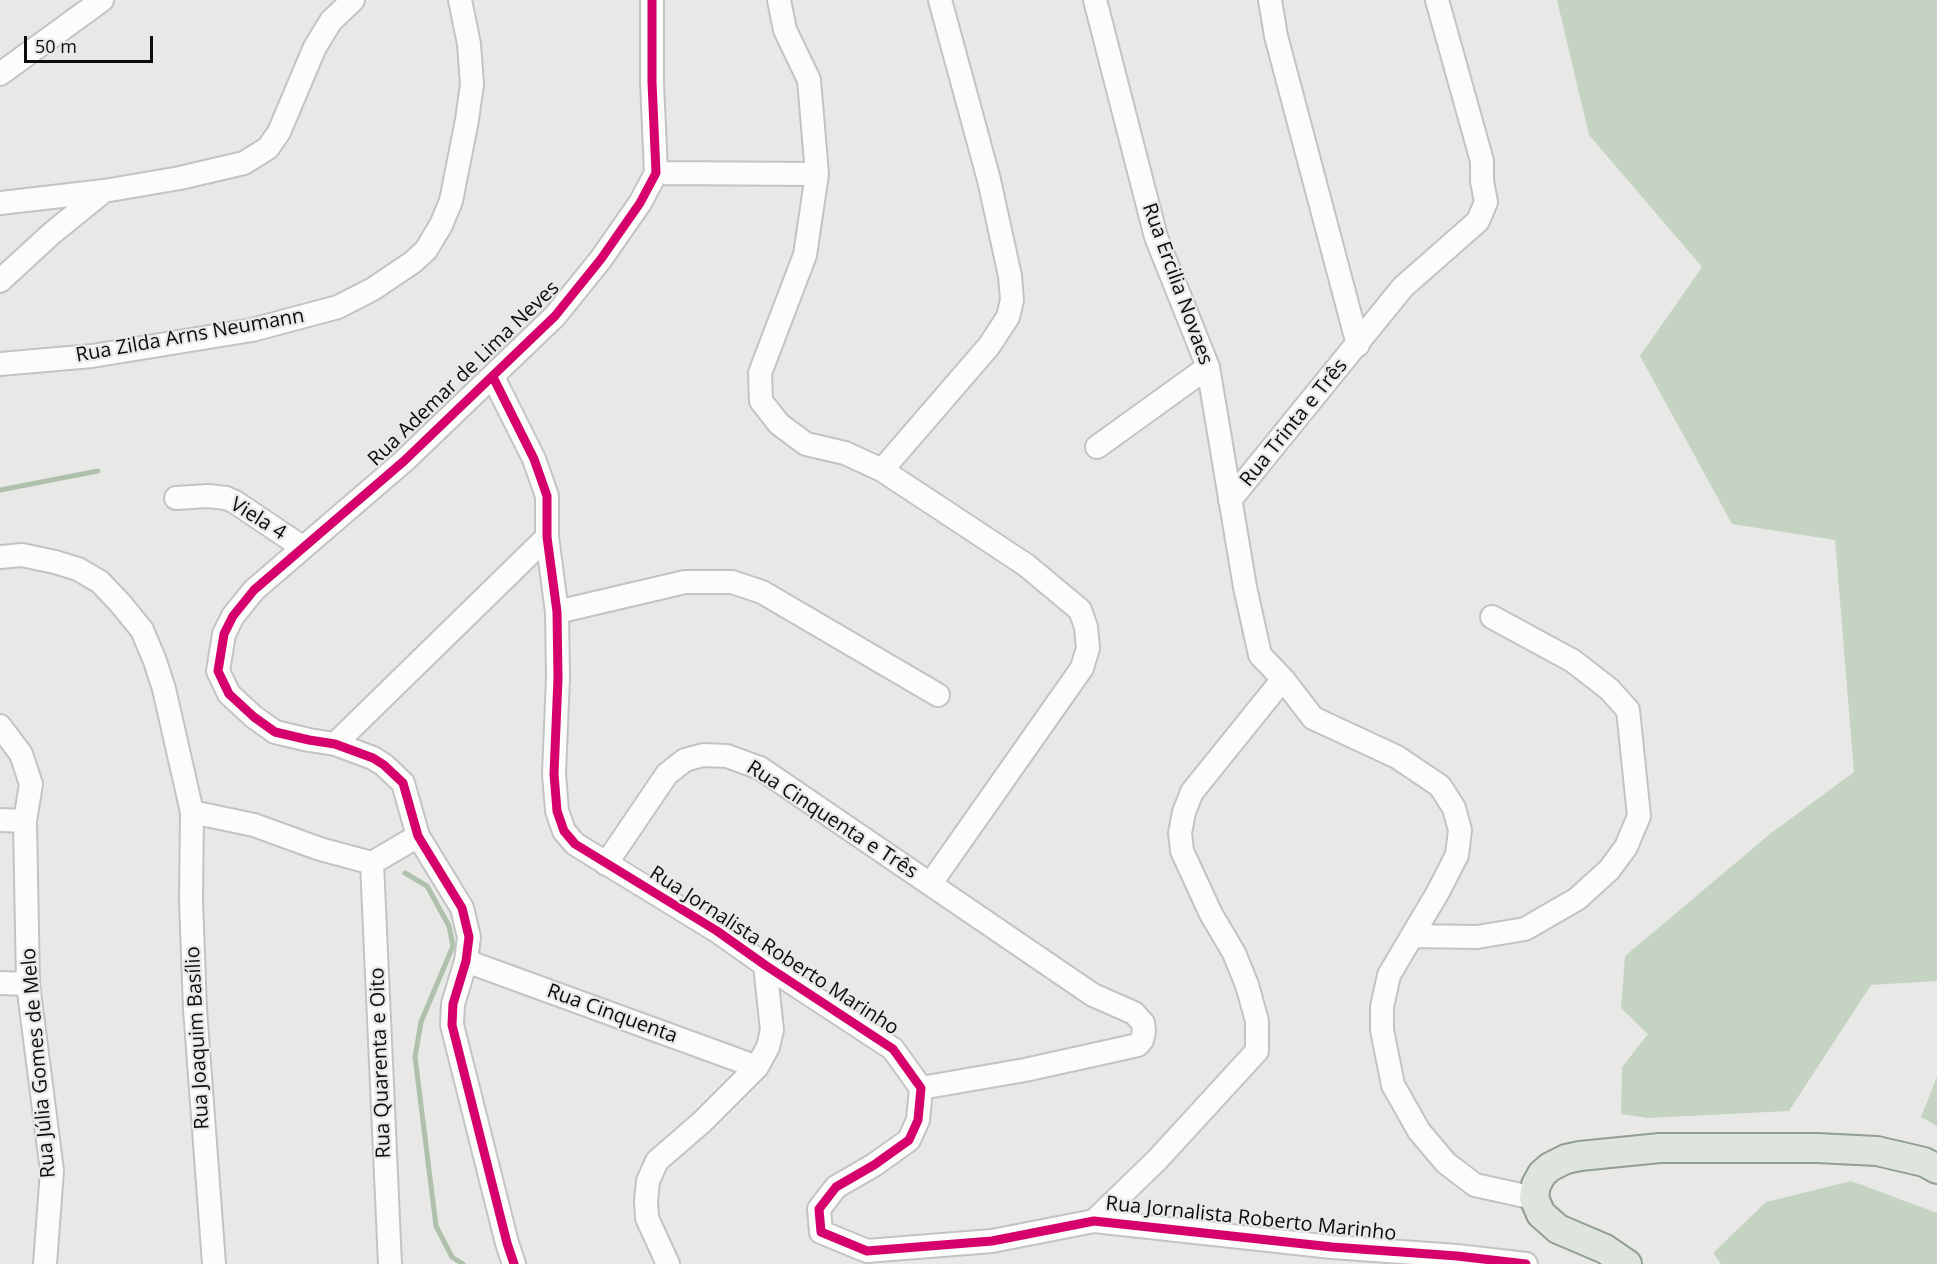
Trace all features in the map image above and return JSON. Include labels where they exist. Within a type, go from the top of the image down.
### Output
[{"type":"main road","points":[[1627,1264],[1605,1249],[1558,1229],[1541,1214],[1534,1198],[1536,1185],[1542,1174],[1557,1162],[1580,1156],[1660,1148],[1817,1148],[1877,1151],[1924,1162],[1937,1169]]},
{"type":"street","points":[[0,74],[102,0]]},
{"type":"street","points":[[0,203],[104,191],[180,178],[244,163],[268,148],[279,132],[315,47],[332,21],[352,0]]},
{"type":"street","name":"Rua Zilda Arns Neumann","points":[[0,364],[92,356],[275,324],[338,307],[373,289],[413,262],[426,250],[436,234],[451,201],[467,120],[472,84],[469,44],[460,0]]},
{"type":"street","points":[[652,0],[652,82],[656,173],[817,174]]},
{"type":"street","points":[[779,0],[785,30],[809,80],[817,174],[805,255],[760,374],[761,401],[779,424],[806,444],[845,453],[882,470],[989,346],[1008,317],[1012,300],[1010,276],[989,180],[940,0]]},
{"type":"street","name":"Rua Ercilia Novaes","points":[[1095,0],[1156,237],[1208,367],[1245,587],[1260,655],[1313,718],[1397,758],[1440,786],[1454,808],[1460,830],[1457,855],[1389,975],[1382,1007],[1382,1030],[1394,1085],[1419,1131],[1446,1163],[1475,1185],[1534,1198]]},
{"type":"street","points":[[1270,0],[1276,36],[1358,345]]},
{"type":"street","name":"Rua Trinta e Três","points":[[1230,500],[1404,287],[1478,221],[1486,202],[1482,181],[1482,161],[1437,0]]},
{"type":"street","name":"Rua Ademar de Lima Neves","points":[[514,1264],[452,1025],[453,1004],[466,961],[469,937],[462,908],[418,836],[403,783],[373,758],[335,744],[275,732],[254,717],[230,694],[218,671],[224,634],[233,616],[261,583],[404,461],[555,316],[601,259],[640,203],[656,173]]},
{"type":"street","points":[[0,281],[51,234],[104,191]]},
{"type":"street","points":[[1097,447],[1208,367]]},
{"type":"street","name":"Rua Jornalista Roberto Marinho","points":[[494,377],[519,426],[543,483],[546,496],[547,537],[556,612],[558,678],[554,774],[557,812],[564,831],[574,844],[717,931],[893,1049],[921,1088],[918,1120],[909,1140],[874,1166],[836,1187],[819,1209],[821,1232],[867,1251],[992,1241],[1095,1221],[1332,1247],[1457,1256],[1526,1264]]},
{"type":"street","name":"Rua Cinquenta e Três","points":[[606,864],[666,774],[685,760],[703,755],[727,756],[760,768],[931,883],[1082,668],[1088,648],[1086,627],[1080,610],[1026,565],[882,470]]},
{"type":"street","name":"Viela 4","points":[[176,498],[208,496],[235,501],[302,547]]},
{"type":"street","points":[[335,744],[547,537]]},
{"type":"street","name":"Rua Joaquim Basílio","points":[[0,556],[22,555],[55,562],[78,569],[100,582],[142,630],[164,689],[192,812],[191,901],[195,1009],[214,1264]]},
{"type":"street","points":[[556,612],[685,582],[732,582],[762,592],[938,695]]},
{"type":"street","points":[[1412,936],[1477,937],[1525,930],[1577,899],[1609,870],[1626,847],[1639,816],[1628,710],[1609,689],[1573,661],[1492,617]]},
{"type":"street","points":[[1095,1221],[1157,1160],[1257,1051],[1257,1021],[1247,985],[1234,953],[1211,914],[1182,851],[1180,833],[1184,812],[1192,792],[1282,679]]},
{"type":"street","name":"Rua Júlia Gomes de Melo","points":[[0,726],[21,754],[31,784],[25,821],[28,984],[52,1171],[45,1264]]},
{"type":"street","points":[[192,812],[254,825],[320,849],[372,863],[418,836]]},
{"type":"street","points":[[0,820],[25,821]]},
{"type":"street","name":"Rua Quarenta e Oito","points":[[372,863],[390,1264]]},
{"type":"street","points":[[921,1088],[1025,1070],[1138,1045],[1144,1031],[1140,1017],[1093,995],[931,883]]},
{"type":"street","name":"Rua Cinquenta","points":[[466,961],[757,1067]]},
{"type":"street","points":[[668,1264],[647,1218],[645,1200],[648,1181],[657,1161],[702,1122],[757,1067],[768,1047],[772,1030],[765,965]]},
{"type":"street","points":[[0,983],[28,984]]},
{"type":"green space","points":[[1557,0],[1937,0],[1937,981],[1871,985],[1789,1111],[1647,1118],[1621,1114],[1622,1067],[1648,1034],[1621,1008],[1625,956],[1770,834],[1854,772],[1835,540],[1732,524],[1640,356],[1702,267],[1589,135]]},
{"type":"green space","points":[[1937,1077],[1937,1126],[1921,1117]]},
{"type":"green space","points":[[1851,1181],[1937,1213],[1937,1264],[1721,1264],[1713,1253],[1766,1202]]},
{"type":"waterway","points":[[0,490],[98,471]]},
{"type":"waterway","points":[[405,873],[427,886],[449,926],[453,946],[421,1022],[415,1057],[436,1226],[452,1257],[463,1264]]},
{"type":"cycle path","points":[[514,1264],[452,1025],[453,1004],[466,961],[469,937],[462,908],[418,836],[403,783],[373,758],[335,744],[275,732],[254,717],[229,694],[218,671],[224,634],[233,616],[254,590],[404,461],[555,316],[601,259],[640,203],[656,173],[652,82],[652,0]]},
{"type":"cycle path","points":[[493,377],[534,459],[547,496],[547,537],[557,612],[558,678],[554,774],[557,811],[564,831],[575,844],[717,931],[893,1049],[921,1088],[918,1120],[909,1140],[874,1165],[836,1187],[819,1209],[821,1232],[867,1251],[992,1241],[1094,1221],[1332,1247],[1457,1256],[1526,1264]]}]
